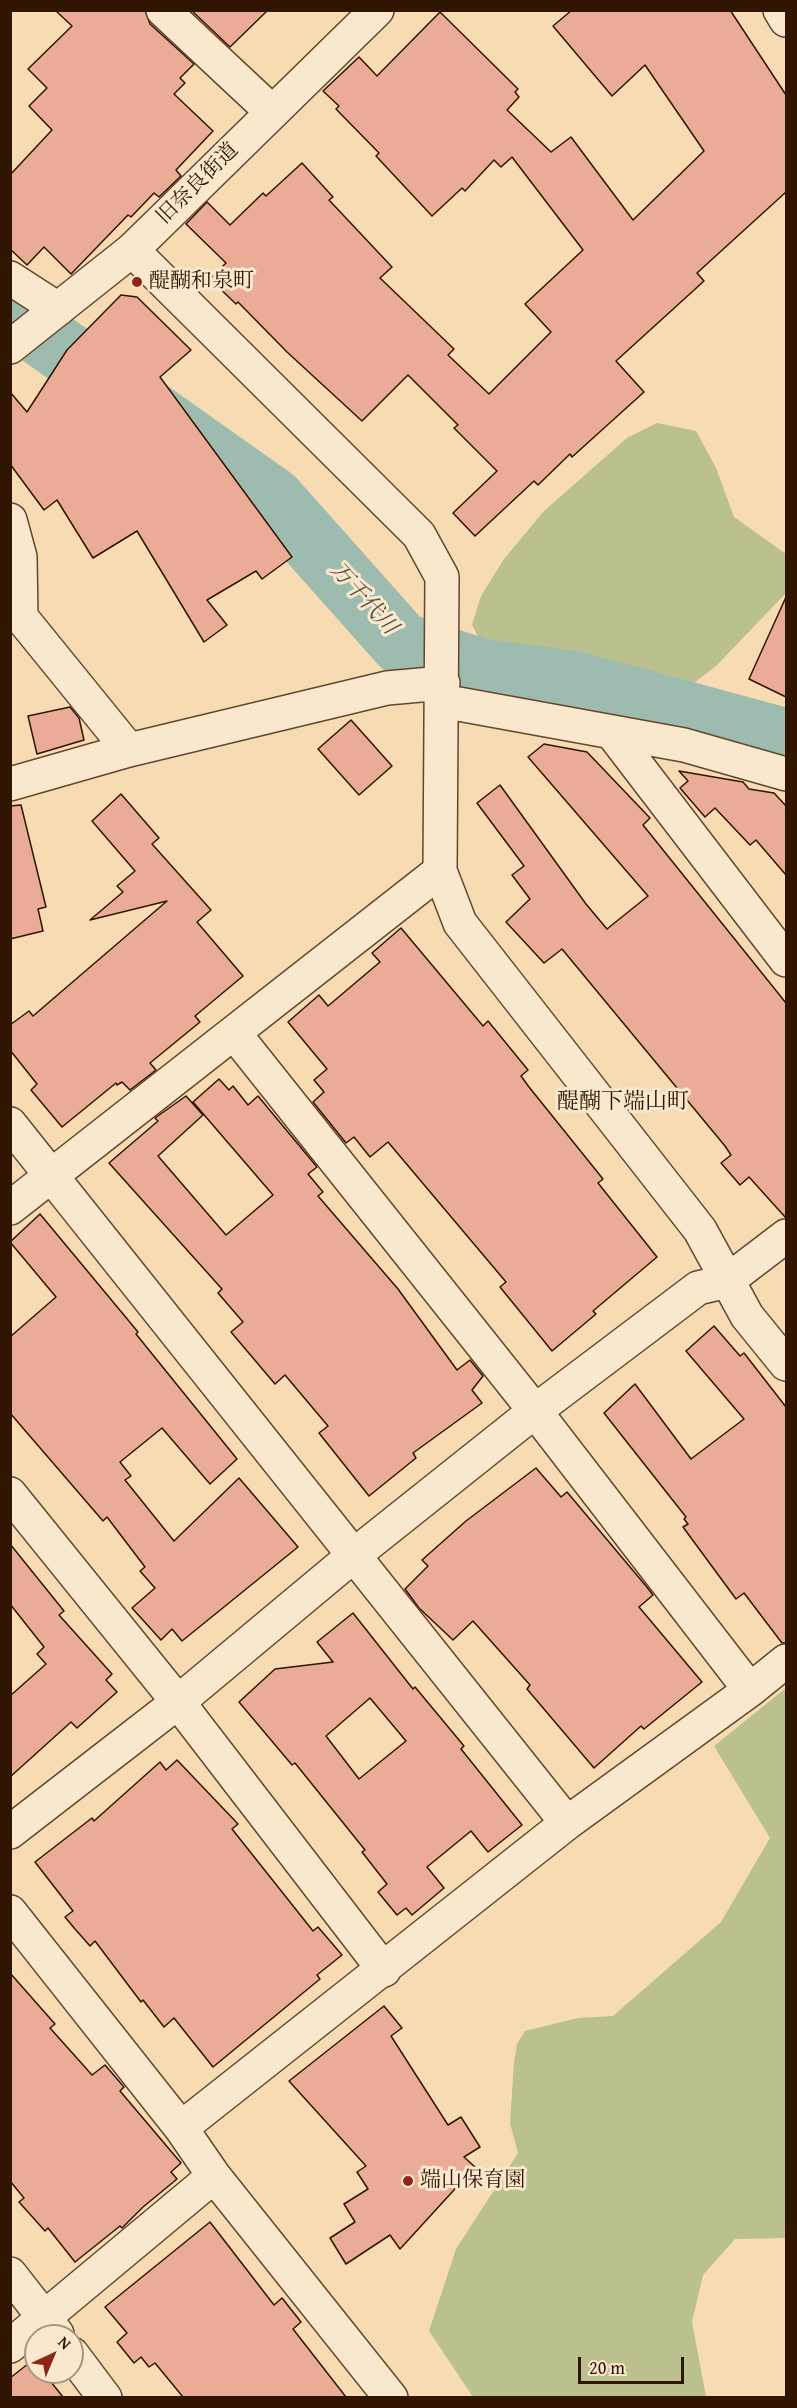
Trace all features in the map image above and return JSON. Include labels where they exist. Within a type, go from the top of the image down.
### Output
[{"type":"street","points":[[163,10],[271,111]]},
{"type":"street","name":"旧奈良街道","points":[[33,329],[132,250],[271,111],[377,10]]},
{"type":"street","points":[[780,10],[786,20]]},
{"type":"street","points":[[132,250],[419,535],[442,577],[440,871],[460,923],[700,1230],[747,1316],[786,1364]]},
{"type":"street","points":[[10,278],[33,329]]},
{"type":"street","points":[[10,520],[20,557],[21,617],[129,750]]},
{"type":"street","points":[[10,784],[129,750],[387,688],[442,686],[613,734],[684,745],[786,774]]},
{"type":"street","points":[[613,734],[786,960]]},
{"type":"street","points":[[10,1208],[440,871]]},
{"type":"street","points":[[234,1032],[535,1411],[750,1690]]},
{"type":"street","points":[[10,1124],[567,1823]]},
{"type":"street","points":[[10,1832],[178,1702],[353,1556],[535,1411],[698,1288],[727,1281],[786,1236]]},
{"type":"street","points":[[10,1494],[178,1702],[384,1970]]},
{"type":"street","points":[[181,2128],[384,1970],[567,1823],[750,1690],[786,1660]]},
{"type":"street","points":[[10,1912],[181,2128],[214,2176],[391,2397]]},
{"type":"street","points":[[55,2324],[214,2176]]},
{"type":"street","points":[[10,2274],[50,2324]]},
{"type":"street","points":[[10,2346],[24,2340]]},
{"type":"street","points":[[84,2370],[105,2397]]},
{"type":"green space","points":[[657,423],[696,431],[716,468],[734,517],[786,554],[786,593],[717,665],[684,691],[644,690],[582,671],[527,669],[485,649],[472,625],[481,596],[504,559],[544,511],[627,438]]},
{"type":"green space","points":[[786,1688],[786,2238],[735,2239],[703,2275],[692,2322],[706,2397],[473,2397],[429,2331],[456,2249],[518,2153],[510,2123],[517,2044],[525,2031],[578,2018],[613,2016],[721,1922],[770,1838],[714,1746]]},
{"type":"building","points":[[55,10],[145,10],[150,24],[194,64],[180,78],[185,83],[174,94],[213,131],[176,170],[181,176],[159,197],[154,193],[131,217],[128,215],[71,274],[44,247],[27,265],[10,249],[10,175],[52,130],[29,106],[47,88],[28,69],[72,26]]},
{"type":"building","points":[[191,10],[268,10],[230,47]]},
{"type":"building","points":[[572,10],[730,10],[786,95],[786,192],[697,273],[704,281],[616,361],[644,392],[572,457],[570,454],[538,485],[534,481],[475,536],[453,513],[497,471],[454,428],[458,425],[408,375],[362,421],[287,352],[238,302],[236,304],[210,279],[226,263],[186,224],[207,202],[230,225],[263,193],[266,196],[302,163],[333,197],[329,200],[392,267],[380,278],[454,349],[448,355],[489,394],[551,332],[525,304],[583,250],[512,157],[501,167],[494,160],[465,191],[462,188],[432,216],[376,156],[379,153],[336,109],[339,106],[323,91],[359,57],[377,76],[440,12],[518,89],[515,92],[519,97],[507,110],[551,152],[571,137],[633,220],[704,151],[645,65],[612,96],[553,26]]},
{"type":"building","points":[[121,295],[137,297],[191,350],[160,377],[292,557],[262,579],[256,571],[207,600],[227,625],[204,642],[137,531],[93,558],[57,500],[44,510],[10,464],[10,392],[27,412],[67,350]]},
{"type":"building","points":[[786,597],[786,697],[749,679]]},
{"type":"building","points":[[70,707],[79,718],[84,740],[37,754],[28,716]]},
{"type":"building","points":[[351,720],[392,766],[359,795],[318,749]]},
{"type":"building","points":[[544,744],[587,752],[650,818],[643,825],[786,1003],[786,1218],[749,1177],[740,1185],[721,1163],[731,1155],[725,1146],[562,949],[544,963],[506,922],[530,899],[512,875],[524,866],[477,803],[500,785],[586,904],[607,929],[648,896],[528,757]]},
{"type":"building","points":[[679,771],[743,782],[749,789],[774,793],[786,806],[786,875],[756,840],[750,845],[715,808],[705,817],[680,788],[688,781]]},
{"type":"building","points":[[121,794],[159,838],[152,844],[211,910],[197,922],[243,976],[195,1016],[200,1022],[150,1063],[156,1070],[130,1090],[122,1082],[117,1085],[116,1083],[62,1127],[31,1090],[37,1084],[10,1050],[10,1025],[29,1011],[33,1016],[167,901],[90,920],[123,892],[117,886],[135,871],[92,821]]},
{"type":"building","points":[[21,805],[46,907],[38,909],[43,931],[10,939],[10,806]]},
{"type":"building","points":[[401,928],[483,1026],[488,1021],[528,1070],[521,1076],[603,1179],[598,1183],[657,1257],[593,1311],[596,1314],[552,1351],[500,1287],[506,1282],[388,1142],[370,1157],[354,1137],[346,1143],[313,1102],[324,1092],[314,1080],[327,1069],[288,1022],[319,995],[328,1006],[380,962],[372,953]]},
{"type":"building","points":[[219,1079],[229,1090],[233,1086],[248,1105],[258,1096],[317,1167],[308,1174],[323,1192],[318,1196],[398,1289],[457,1370],[470,1360],[483,1376],[472,1390],[482,1403],[413,1453],[416,1458],[369,1496],[319,1433],[328,1426],[285,1375],[275,1384],[231,1332],[243,1322],[218,1293],[222,1289],[109,1163],[158,1121],[155,1118],[186,1096],[203,1115],[158,1156],[226,1235],[273,1195],[193,1102]]},
{"type":"building","points":[[40,1214],[138,1332],[136,1334],[237,1459],[210,1484],[162,1428],[120,1462],[131,1476],[125,1480],[174,1541],[239,1478],[298,1547],[182,1641],[172,1629],[161,1640],[132,1608],[155,1588],[140,1571],[145,1567],[107,1517],[103,1521],[10,1413],[10,1337],[56,1297],[10,1242]]},
{"type":"building","points":[[714,1326],[740,1356],[744,1353],[786,1407],[786,1643],[782,1643],[744,1593],[736,1599],[683,1527],[688,1524],[684,1519],[686,1517],[604,1413],[635,1384],[691,1459],[744,1419],[686,1351]]},
{"type":"building","points":[[536,1468],[561,1497],[567,1492],[653,1595],[639,1607],[702,1682],[644,1729],[641,1726],[594,1768],[527,1689],[530,1685],[473,1621],[453,1640],[419,1608],[405,1589],[428,1566],[422,1560],[466,1521]]},
{"type":"building","points":[[10,1544],[64,1611],[59,1615],[112,1674],[106,1680],[117,1692],[77,1728],[71,1722],[10,1777],[10,1696],[46,1664],[37,1654],[44,1647],[10,1604]]},
{"type":"building","points":[[353,1613],[413,1689],[415,1687],[464,1746],[461,1749],[522,1825],[488,1852],[471,1831],[427,1867],[444,1888],[412,1915],[406,1908],[397,1915],[378,1892],[387,1884],[362,1852],[365,1850],[295,1763],[292,1765],[239,1702],[275,1669],[333,1662],[317,1642]],"holes":[[[370,1698],[406,1741],[359,1779],[326,1736]]]},
{"type":"building","points":[[177,1760],[238,1824],[232,1829],[313,1931],[318,1927],[342,1955],[317,1975],[320,1979],[213,2067],[174,2018],[164,2027],[143,2000],[141,2002],[95,1941],[90,1946],[75,1929],[65,1917],[73,1911],[35,1862],[92,1818],[94,1821],[160,1762],[166,1770]]},
{"type":"building","points":[[10,1973],[55,2024],[50,2028],[92,2075],[105,2065],[124,2087],[120,2091],[181,2163],[171,2172],[177,2179],[122,2228],[120,2226],[75,2262],[48,2228],[45,2231],[19,2202],[24,2198],[10,2181]]},
{"type":"building","points":[[384,2006],[402,2028],[391,2036],[448,2125],[461,2117],[480,2147],[464,2157],[475,2167],[400,2249],[390,2235],[346,2264],[330,2238],[355,2222],[344,2204],[368,2189],[357,2172],[366,2166],[289,2081]]},
{"type":"building","points":[[210,2222],[274,2305],[282,2298],[301,2322],[293,2329],[346,2397],[183,2397],[155,2363],[149,2367],[141,2357],[134,2363],[117,2342],[127,2333],[105,2307]]},
{"type":"building","points":[[24,2367],[24,2384],[53,2384],[63,2397],[10,2397],[10,2378]]},
{"type":"waterway","name":"万千代川","points":[[10,313],[273,499],[402,644],[480,670],[572,682],[786,740]]},
{"type":"place","name":"醍醐和泉町","points":[[137,282]]},
{"type":"place","name":"端山保育園","points":[[408,2181]]},
{"type":"district","name":"醍醐下端山町","points":[[623,1102]]}]
